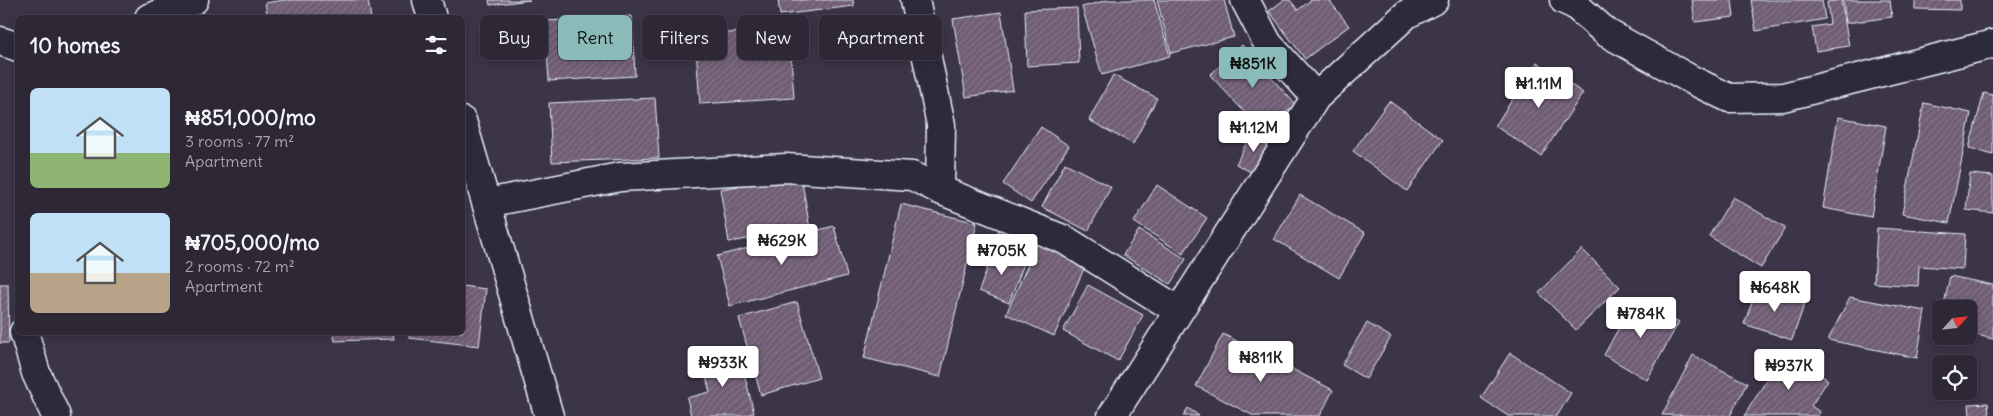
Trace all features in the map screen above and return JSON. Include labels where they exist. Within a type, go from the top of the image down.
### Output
[{"type":"street","points":[[156,15],[194,0]]},
{"type":"street","points":[[427,0],[431,15]]},
{"type":"street","points":[[914,0],[941,125],[940,190]]},
{"type":"street","points":[[1245,0],[1268,44],[1316,97]]},
{"type":"street","points":[[1112,416],[1316,97],[1407,14],[1434,0]]},
{"type":"street","points":[[1564,0],[1575,5],[1607,33],[1729,98],[1783,97],[1993,44]]},
{"type":"street","points":[[0,41],[15,46]]},
{"type":"street","points":[[465,131],[549,416]]},
{"type":"street","points":[[487,203],[620,177],[786,168],[912,176],[940,190],[1065,240],[1179,311]]},
{"type":"street","points":[[25,335],[36,373],[56,416]]},
{"type":"building","points":[[284,0],[368,0],[370,15],[267,15],[265,3]]},
{"type":"building","points":[[489,0],[530,0],[490,5]]},
{"type":"building","points":[[778,0],[853,0],[854,6],[780,15]]},
{"type":"building","points":[[1108,0],[1154,0],[1170,56],[1102,75],[1082,7]]},
{"type":"building","points":[[1157,0],[1224,0],[1234,37],[1171,53]]},
{"type":"building","points":[[1284,0],[1290,0],[1298,10],[1311,0],[1329,0],[1349,26],[1305,59],[1269,11]]},
{"type":"building","points":[[1692,0],[1732,0],[1734,17],[1695,22]]},
{"type":"building","points":[[1751,0],[1822,0],[1825,19],[1756,31]]},
{"type":"building","points":[[1841,0],[1849,46],[1816,51],[1812,27],[1830,24],[1827,2]]},
{"type":"building","points":[[1843,0],[1890,0],[1892,17],[1846,23]]},
{"type":"building","points":[[1915,0],[1960,0],[1960,10],[1915,9]]},
{"type":"building","points":[[1077,8],[1079,63],[1027,66],[1025,10]]},
{"type":"building","points":[[1001,12],[1013,90],[966,97],[953,19]]},
{"type":"building","points":[[632,16],[635,76],[549,81],[548,21],[558,20],[558,60],[632,60]]},
{"type":"building","points":[[737,32],[737,60],[791,60],[794,98],[700,104],[697,60],[727,60],[727,33]]},
{"type":"building","points":[[1242,45],[1295,104],[1264,133],[1210,75]]},
{"type":"building","points":[[1537,62],[1583,93],[1541,156],[1495,126]]},
{"type":"building","points":[[1113,75],[1157,98],[1133,144],[1089,120]]},
{"type":"building","points":[[1984,93],[1993,95],[1993,155],[1969,148]]},
{"type":"building","points":[[655,98],[659,158],[552,162],[549,103]]},
{"type":"building","points":[[1389,101],[1443,140],[1407,191],[1353,151]]},
{"type":"building","points":[[1924,103],[1971,113],[1949,223],[1902,214]]},
{"type":"building","points":[[1838,117],[1886,126],[1871,217],[1823,208]]},
{"type":"building","points":[[1041,127],[1069,146],[1031,203],[1003,184]]},
{"type":"building","points":[[1252,132],[1273,142],[1256,175],[1236,164]]},
{"type":"building","points":[[1065,163],[1111,187],[1088,231],[1042,207]]},
{"type":"building","points":[[1970,174],[1993,176],[1993,213],[1966,210]]},
{"type":"building","points":[[801,176],[810,229],[729,242],[720,189]]},
{"type":"building","points":[[1157,185],[1207,218],[1183,254],[1134,222]]},
{"type":"building","points":[[1300,195],[1365,233],[1339,278],[1274,239]]},
{"type":"building","points":[[1733,197],[1785,228],[1761,268],[1709,236]]},
{"type":"building","points":[[901,204],[977,223],[940,377],[864,358]]},
{"type":"building","points":[[1001,225],[1035,241],[1027,260],[993,245]]},
{"type":"building","points":[[834,226],[847,276],[730,306],[717,256]]},
{"type":"building","points":[[1877,228],[1965,234],[1963,269],[1919,266],[1918,286],[1874,283]]},
{"type":"building","points":[[1139,230],[1186,259],[1170,284],[1123,255]]},
{"type":"building","points":[[1038,242],[1086,264],[1054,336],[1006,314]]},
{"type":"building","points":[[994,249],[1025,261],[1009,303],[979,291]]},
{"type":"building","points":[[1582,249],[1620,287],[1576,330],[1539,293]]},
{"type":"building","points":[[1950,276],[1993,285],[1993,339],[1978,335],[1978,300],[1945,300]]},
{"type":"building","points":[[0,284],[8,284],[9,343],[0,343]]},
{"type":"building","points":[[1088,285],[1143,315],[1118,361],[1063,331]]},
{"type":"building","points":[[1758,285],[1805,302],[1792,340],[1744,324]]},
{"type":"building","points":[[465,286],[486,289],[479,346],[409,338],[410,335],[465,335]]},
{"type":"building","points":[[1850,297],[1925,311],[1917,358],[1828,340]]},
{"type":"building","points":[[1635,298],[1679,322],[1647,380],[1604,355]]},
{"type":"building","points":[[797,302],[819,378],[761,395],[739,318]]},
{"type":"building","points":[[1367,323],[1391,337],[1366,379],[1342,365]]},
{"type":"building","points":[[1223,334],[1333,390],[1320,416],[1254,416],[1196,386]]},
{"type":"building","points":[[334,335],[393,335],[394,339],[335,341]]},
{"type":"building","points":[[738,349],[754,413],[743,416],[691,416],[687,398],[710,392],[701,358]]},
{"type":"building","points":[[1785,351],[1828,380],[1811,406],[1820,412],[1818,416],[1744,416]]},
{"type":"building","points":[[1510,353],[1571,393],[1557,416],[1508,416],[1481,398]]},
{"type":"building","points":[[1693,355],[1747,383],[1730,416],[1662,415]]},
{"type":"building","points":[[1988,403],[1989,416],[1970,416],[1969,404]]},
{"type":"building","points":[[1188,408],[1199,416],[1183,416]]}]
